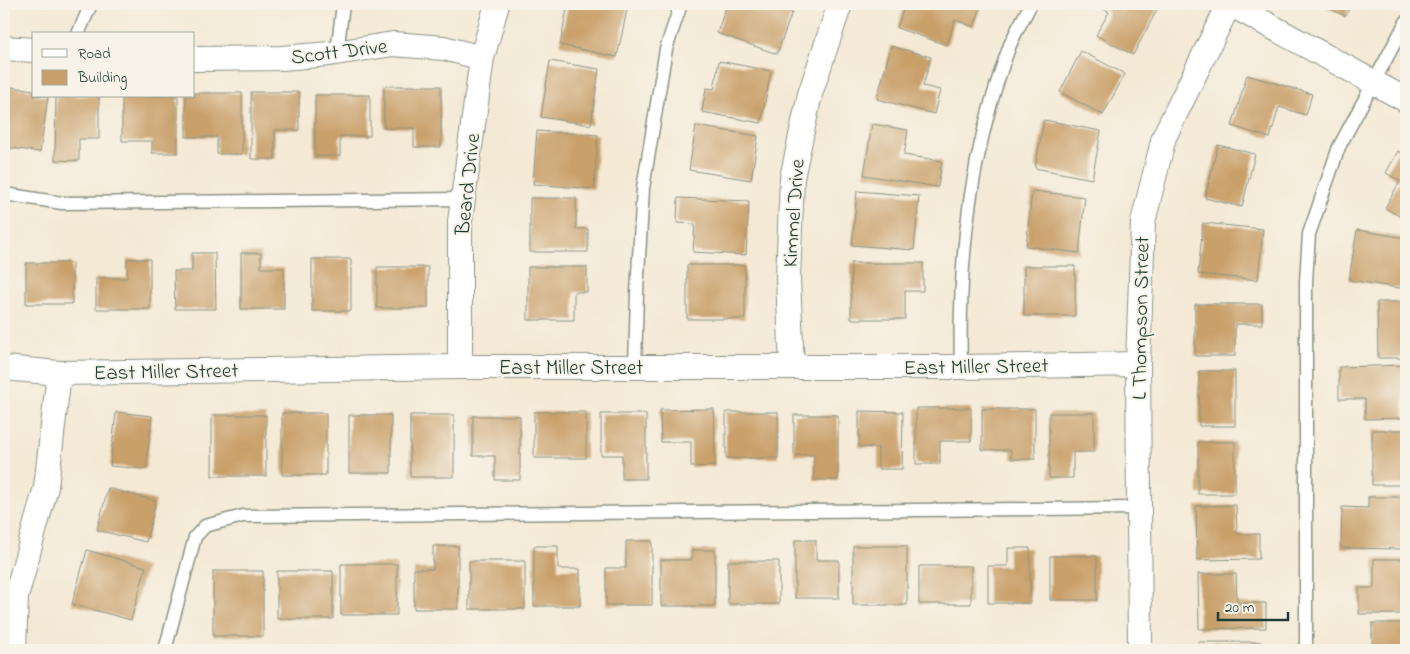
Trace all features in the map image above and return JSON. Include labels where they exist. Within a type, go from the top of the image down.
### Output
[{"type":"street","name":"Beard Drive","points":[[460,367],[460,221],[482,58],[497,4]]},
{"type":"street","name":"Kimmel Drive","points":[[792,367],[788,278],[792,178],[810,94],[840,4]]},
{"type":"street","points":[[1230,4],[1406,100]]},
{"type":"street","name":"L Thompson Street","points":[[1140,650],[1138,364],[1143,222],[1164,137],[1230,4]]},
{"type":"street","name":"Scott Drive","points":[[195,60],[282,58],[393,44],[444,48],[482,58]]},
{"type":"street","points":[[4,48],[32,50]]},
{"type":"street","name":"East Miller Street","points":[[4,368],[59,373],[460,367],[961,367],[1138,364]]},
{"type":"street","points":[[14,650],[16,597],[46,488],[59,373]]},
{"type":"street","points":[[1133,650],[1140,650]]},
{"type":"lane","points":[[79,32],[91,4]]},
{"type":"lane","points":[[337,52],[343,4]]},
{"type":"lane","points":[[635,367],[643,188],[666,49],[681,4]]},
{"type":"lane","points":[[961,367],[962,258],[971,185],[995,90],[1011,43],[1031,4]]},
{"type":"lane","points":[[1306,650],[1306,281],[1309,234],[1339,147],[1406,22]]},
{"type":"lane","points":[[4,194],[62,203],[463,199]]},
{"type":"lane","points":[[165,650],[195,537],[206,526],[243,516],[1139,508]]},
{"type":"building","points":[[568,4],[628,5],[617,57],[560,45]]},
{"type":"building","points":[[727,4],[769,4],[792,12],[777,54],[717,33]]},
{"type":"building","points":[[905,4],[982,4],[974,27],[955,20],[947,45],[897,28]]},
{"type":"building","points":[[1094,4],[1145,4],[1157,10],[1133,55],[1096,35],[1109,12]]},
{"type":"building","points":[[1320,4],[1352,4],[1345,16]]},
{"type":"building","points":[[891,46],[931,57],[923,86],[940,90],[934,114],[877,99]]},
{"type":"building","points":[[1081,51],[1125,74],[1103,115],[1060,92]]},
{"type":"building","points":[[550,61],[599,69],[591,125],[541,117]]},
{"type":"building","points":[[719,61],[771,71],[761,123],[702,112],[706,88],[714,89]]},
{"type":"building","points":[[1247,75],[1312,94],[1306,115],[1279,107],[1270,138],[1232,126]]},
{"type":"building","points":[[4,86],[32,90],[32,98],[48,98],[40,152],[4,147]]},
{"type":"building","points":[[384,86],[441,86],[441,147],[414,147],[414,128],[384,128]]},
{"type":"building","points":[[251,92],[299,92],[299,130],[275,130],[275,159],[251,159]]},
{"type":"building","points":[[195,93],[242,93],[242,154],[217,154],[217,137],[186,137],[186,98],[195,98]]},
{"type":"building","points":[[315,95],[370,95],[370,136],[340,136],[340,156],[315,156]]},
{"type":"building","points":[[56,98],[99,98],[99,139],[79,139],[79,161],[55,160]]},
{"type":"building","points":[[122,98],[178,98],[178,153],[152,153],[152,141],[122,141]]},
{"type":"building","points":[[1044,120],[1101,131],[1092,179],[1035,168]]},
{"type":"building","points":[[872,124],[908,130],[904,155],[942,161],[938,187],[864,175]]},
{"type":"building","points":[[696,126],[758,136],[751,180],[689,170]]},
{"type":"building","points":[[537,131],[598,135],[594,189],[533,184]]},
{"type":"building","points":[[1218,145],[1255,154],[1242,207],[1205,198]]},
{"type":"building","points":[[1398,151],[1406,156],[1406,220],[1385,208],[1400,181],[1386,173]]},
{"type":"building","points":[[857,191],[919,196],[914,250],[852,245]]},
{"type":"building","points":[[1032,191],[1085,197],[1079,253],[1026,246]]},
{"type":"building","points":[[530,198],[576,198],[576,229],[588,229],[588,252],[530,252]]},
{"type":"building","points":[[678,198],[749,201],[746,255],[693,252],[695,224],[677,223]]},
{"type":"building","points":[[1203,223],[1263,229],[1258,280],[1198,274]]},
{"type":"building","points":[[1357,230],[1406,238],[1406,289],[1349,280]]},
{"type":"building","points":[[192,253],[215,253],[216,309],[175,309],[174,271],[192,271]]},
{"type":"building","points":[[241,253],[261,253],[261,268],[284,268],[284,309],[241,309]]},
{"type":"building","points":[[127,259],[150,259],[150,309],[96,309],[96,278],[127,278]]},
{"type":"building","points":[[312,259],[351,259],[351,311],[312,311]]},
{"type":"building","points":[[26,263],[72,263],[72,304],[26,304]]},
{"type":"building","points":[[851,263],[923,263],[923,291],[905,291],[905,319],[851,319]]},
{"type":"building","points":[[687,265],[745,265],[745,319],[687,319]]},
{"type":"building","points":[[1024,266],[1075,266],[1075,316],[1024,316]]},
{"type":"building","points":[[377,267],[428,267],[428,308],[377,308]]},
{"type":"building","points":[[528,267],[587,267],[587,292],[574,292],[574,320],[528,320]]},
{"type":"building","points":[[1377,302],[1406,302],[1406,358],[1378,358]]},
{"type":"building","points":[[1195,304],[1262,304],[1262,324],[1235,324],[1235,356],[1195,356]]},
{"type":"building","points":[[1406,365],[1406,389],[1403,389],[1404,418],[1365,419],[1365,399],[1339,399],[1339,367]]},
{"type":"building","points":[[1199,371],[1235,371],[1235,426],[1199,426]]},
{"type":"building","points":[[916,408],[971,408],[971,441],[940,441],[940,464],[916,464]]},
{"type":"building","points":[[714,409],[715,466],[691,467],[691,442],[661,442],[660,410]]},
{"type":"building","points":[[982,409],[1035,409],[1035,459],[1011,459],[1011,450],[982,450]]},
{"type":"building","points":[[859,411],[903,412],[902,469],[878,469],[878,448],[859,447]]},
{"type":"building","points":[[116,412],[152,416],[146,469],[110,466]]},
{"type":"building","points":[[534,412],[586,412],[586,458],[534,458]]},
{"type":"building","points":[[726,412],[778,412],[778,458],[726,458]]},
{"type":"building","points":[[282,413],[326,413],[326,475],[282,475]]},
{"type":"building","points":[[1049,413],[1094,413],[1094,452],[1073,452],[1073,478],[1049,478]]},
{"type":"building","points":[[601,414],[646,414],[646,479],[622,479],[622,455],[601,455]]},
{"type":"building","points":[[212,415],[266,415],[266,476],[212,476]]},
{"type":"building","points":[[349,415],[391,415],[391,473],[349,473]]},
{"type":"building","points":[[410,415],[454,415],[454,477],[410,477]]},
{"type":"building","points":[[794,415],[838,415],[838,480],[814,480],[814,455],[794,455]]},
{"type":"building","points":[[473,416],[520,416],[520,480],[495,480],[495,456],[473,456]]},
{"type":"building","points":[[1372,430],[1406,430],[1406,485],[1372,485]]},
{"type":"building","points":[[1198,442],[1235,442],[1235,494],[1198,494]]},
{"type":"building","points":[[108,488],[156,501],[146,542],[97,530]]},
{"type":"building","points":[[1368,497],[1406,497],[1405,549],[1341,548],[1342,507],[1368,508]]},
{"type":"building","points":[[1236,505],[1237,534],[1259,534],[1259,559],[1197,560],[1196,506]]},
{"type":"building","points":[[795,540],[816,540],[816,560],[839,560],[839,598],[795,598]]},
{"type":"building","points":[[626,541],[652,541],[652,605],[606,605],[606,568],[626,568]]},
{"type":"building","points":[[433,546],[458,546],[458,609],[414,609],[414,569],[433,569]]},
{"type":"building","points":[[534,546],[558,546],[558,569],[580,569],[580,606],[534,606]]},
{"type":"building","points":[[853,546],[907,546],[907,605],[853,605]]},
{"type":"building","points":[[1008,548],[1030,548],[1030,603],[988,603],[988,566],[1008,566]]},
{"type":"building","points":[[87,550],[146,567],[131,620],[72,604]]},
{"type":"building","points":[[692,550],[715,550],[715,606],[661,606],[661,560],[692,560]]},
{"type":"building","points":[[1050,556],[1097,556],[1097,600],[1050,600]]},
{"type":"building","points":[[1374,559],[1406,559],[1406,614],[1359,614],[1359,588],[1374,588]]},
{"type":"building","points":[[469,561],[525,561],[525,609],[469,609]]},
{"type":"building","points":[[728,561],[779,561],[779,604],[728,604]]},
{"type":"building","points":[[341,564],[397,564],[397,615],[341,615]]},
{"type":"building","points":[[919,566],[971,566],[971,604],[919,604]]},
{"type":"building","points":[[213,571],[263,571],[263,636],[213,636]]},
{"type":"building","points":[[277,571],[333,571],[333,619],[277,619]]},
{"type":"building","points":[[1198,574],[1236,574],[1237,603],[1266,603],[1266,628],[1199,629]]},
{"type":"building","points":[[1372,623],[1406,623],[1406,650],[1372,650]]},
{"type":"building","points":[[1198,642],[1261,642],[1261,650],[1198,650]]}]
